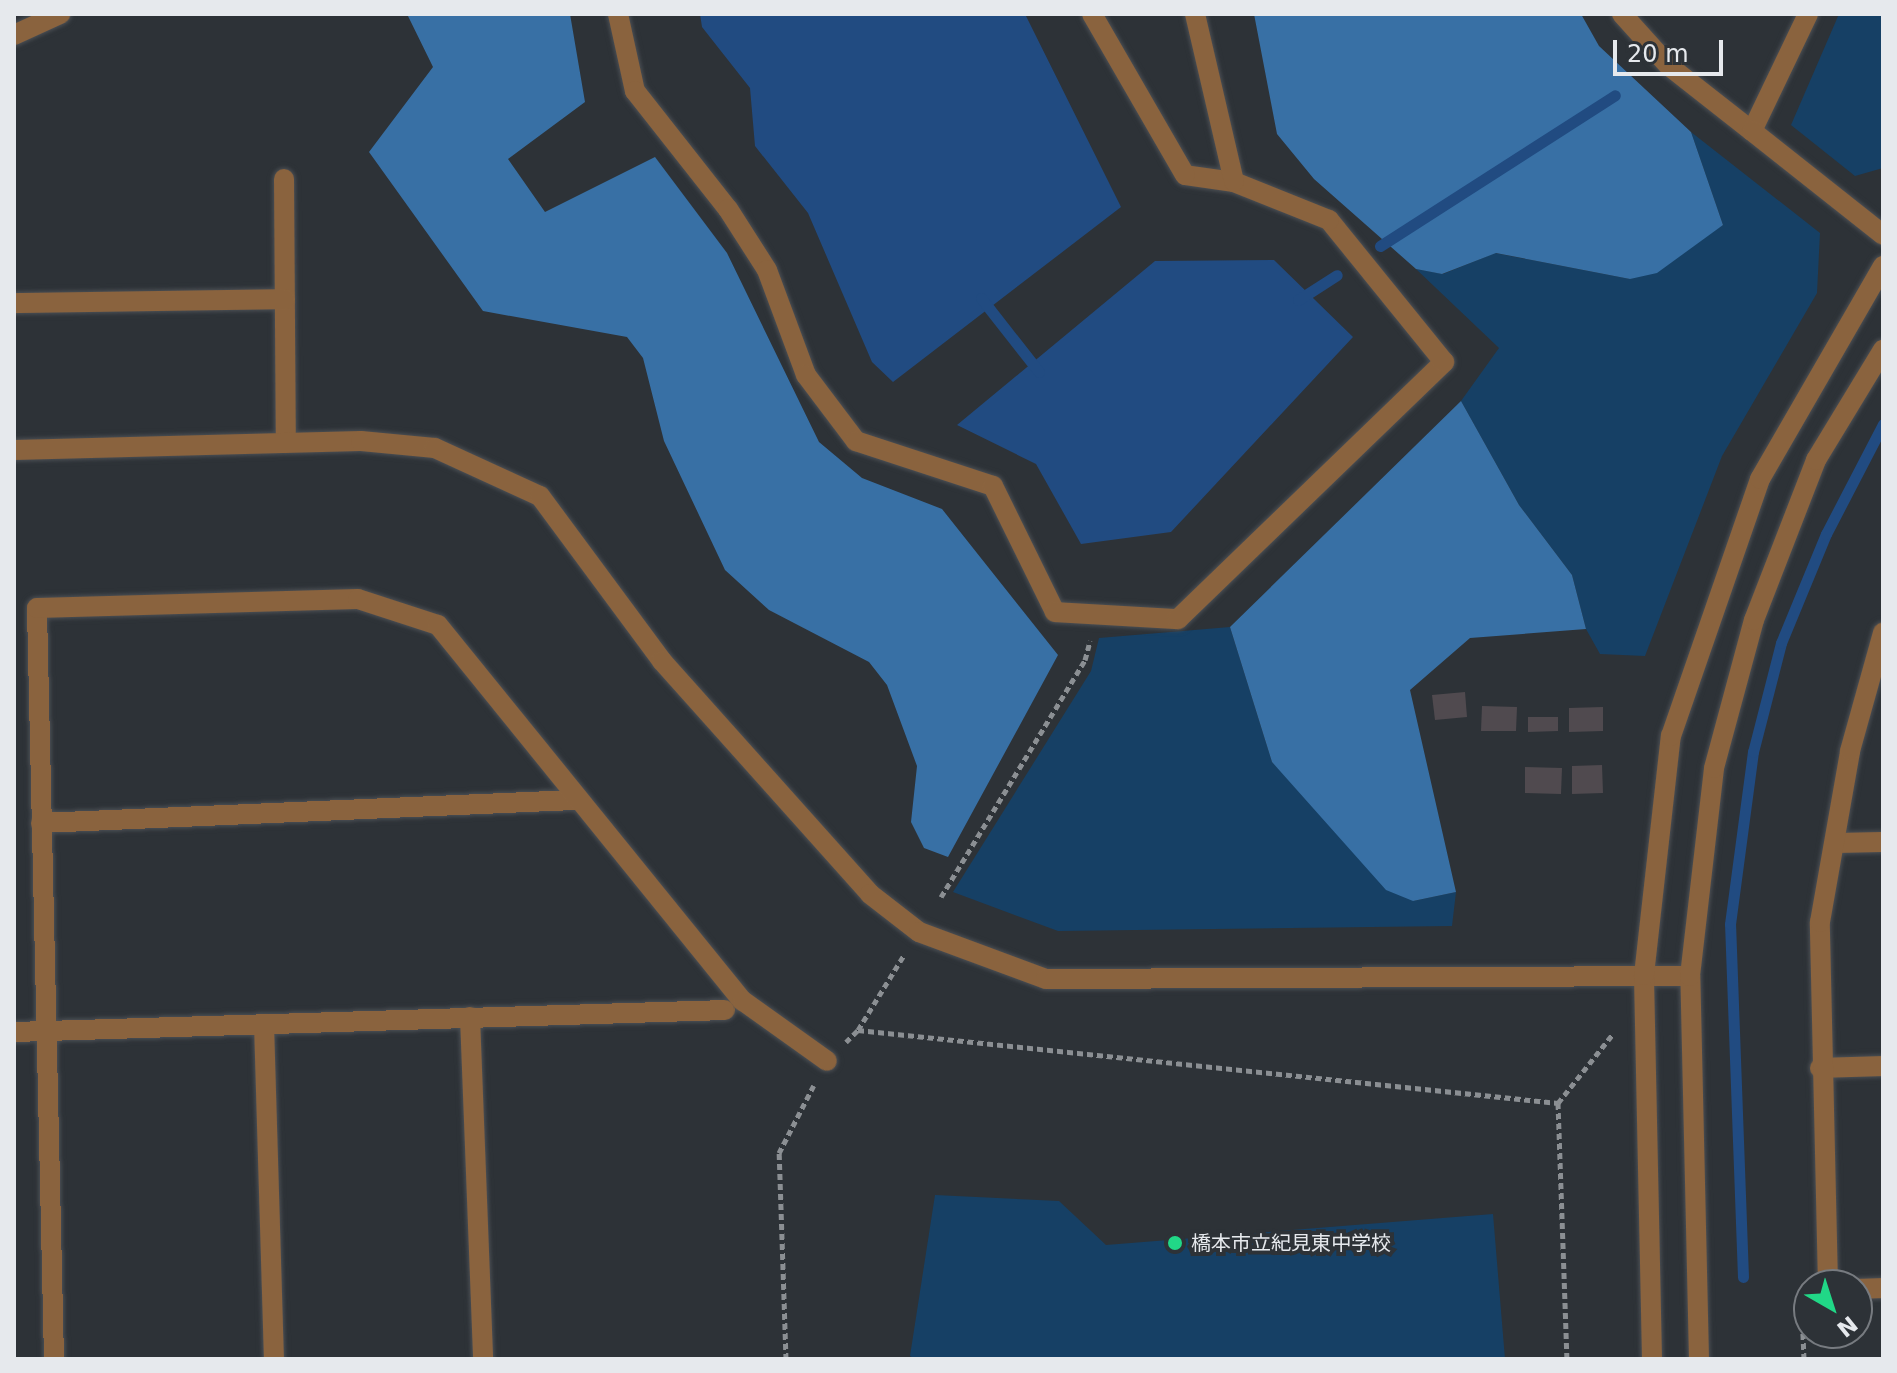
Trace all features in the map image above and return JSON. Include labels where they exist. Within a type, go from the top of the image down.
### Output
[{"type":"street","points":[[14,35],[60,14]]},
{"type":"street","points":[[618,14],[635,91],[728,209],[767,270],[806,375],[856,441],[993,486],[1055,612],[1095,617],[1178,619],[1444,362],[1329,220],[1234,182],[1185,175],[1092,14]]},
{"type":"street","points":[[1195,14],[1234,182]]},
{"type":"street","points":[[1622,14],[1669,66],[1883,235]]},
{"type":"street","points":[[1752,131],[1808,14]]},
{"type":"street","points":[[284,179],[286,443]]},
{"type":"street","points":[[1652,1359],[1644,975],[1671,736],[1760,479],[1883,266]]},
{"type":"street","points":[[14,303],[285,299]]},
{"type":"street","points":[[1699,1359],[1690,976],[1714,768],[1754,620],[1816,460],[1883,350]]},
{"type":"street","points":[[14,450],[361,441],[435,448],[540,496],[662,661],[870,894],[919,932],[1046,979],[1690,976]]},
{"type":"street","points":[[54,1359],[37,608],[358,599],[438,625],[575,800],[743,1001],[827,1061]]},
{"type":"street","points":[[1827,1269],[1820,1068],[1820,922],[1850,751],[1882,639]]},
{"type":"street","points":[[41,823],[575,800]]},
{"type":"street","points":[[1835,843],[1883,842]]},
{"type":"street","points":[[14,1032],[725,1010]]},
{"type":"street","points":[[470,1017],[483,1359]]},
{"type":"street","points":[[264,1024],[274,1359]]},
{"type":"street","points":[[1820,1068],[1883,1066]]},
{"type":"path","points":[[941,897],[1085,660],[1095,617]]},
{"type":"path","points":[[786,1359],[779,1153],[827,1061],[858,1030],[907,950]]},
{"type":"path","points":[[858,1030],[1558,1103]]},
{"type":"path","points":[[1567,1359],[1558,1103],[1612,1035]]},
{"type":"shaded area","points":[[407,14],[570,14],[585,102],[508,159],[545,212],[655,157],[727,253],[819,442],[862,478],[942,509],[1058,655],[948,857],[924,848],[911,822],[917,766],[887,685],[869,662],[769,610],[725,570],[664,441],[643,358],[627,337],[483,311],[369,152],[433,67]]},
{"type":"shaded area","points":[[700,14],[1025,14],[1121,207],[893,382],[872,362],[808,213],[755,146],[750,88],[702,27]]},
{"type":"shaded area","points":[[1254,14],[1581,14],[1599,46],[1691,132],[1723,225],[1657,273],[1630,279],[1496,253],[1442,274],[1416,269],[1314,179],[1277,134]]},
{"type":"shaded area","points":[[1839,14],[1883,14],[1883,168],[1855,176],[1791,125]]},
{"type":"shaded area","points":[[1691,132],[1820,233],[1817,293],[1722,456],[1645,656],[1600,654],[1586,629],[1572,575],[1519,505],[1461,401],[1499,348],[1416,269],[1443,274],[1495,253],[1630,279],[1723,225]]},
{"type":"shaded area","points":[[1274,260],[1353,337],[1171,532],[1081,544],[1036,464],[957,425],[1155,261]]},
{"type":"shaded area","points":[[1461,401],[1519,505],[1572,575],[1586,629],[1470,638],[1410,690],[1456,892],[1413,901],[1386,890],[1272,762],[1230,627]]},
{"type":"shaded area","points":[[1230,627],[1272,762],[1413,901],[1456,892],[1452,926],[1058,931],[953,892],[1091,671],[1099,638]]},
{"type":"shaded area","points":[[935,1195],[1059,1201],[1106,1245],[1493,1214],[1505,1359],[915,1359],[910,1356]]},
{"type":"building","points":[[1465,692],[1467,717],[1435,720],[1432,695]]},
{"type":"building","points":[[1482,706],[1517,707],[1516,731],[1481,731]]},
{"type":"building","points":[[1603,707],[1603,731],[1569,732],[1569,708]]},
{"type":"building","points":[[1528,717],[1558,717],[1558,731],[1528,732]]},
{"type":"building","points":[[1602,765],[1603,793],[1572,794],[1572,766]]},
{"type":"building","points":[[1525,767],[1562,768],[1561,794],[1525,793]]},
{"type":"waterway","points":[[1380,246],[1615,95]]},
{"type":"waterway","points":[[1298,300],[1337,275]]},
{"type":"waterway","points":[[981,298],[1039,372]]},
{"type":"waterway","points":[[1743,1277],[1730,924],[1753,752],[1781,643],[1826,534],[1883,424]]},
{"type":"place","name":"橋本市立紀見東中学校","points":[[1175,1243]]}]
